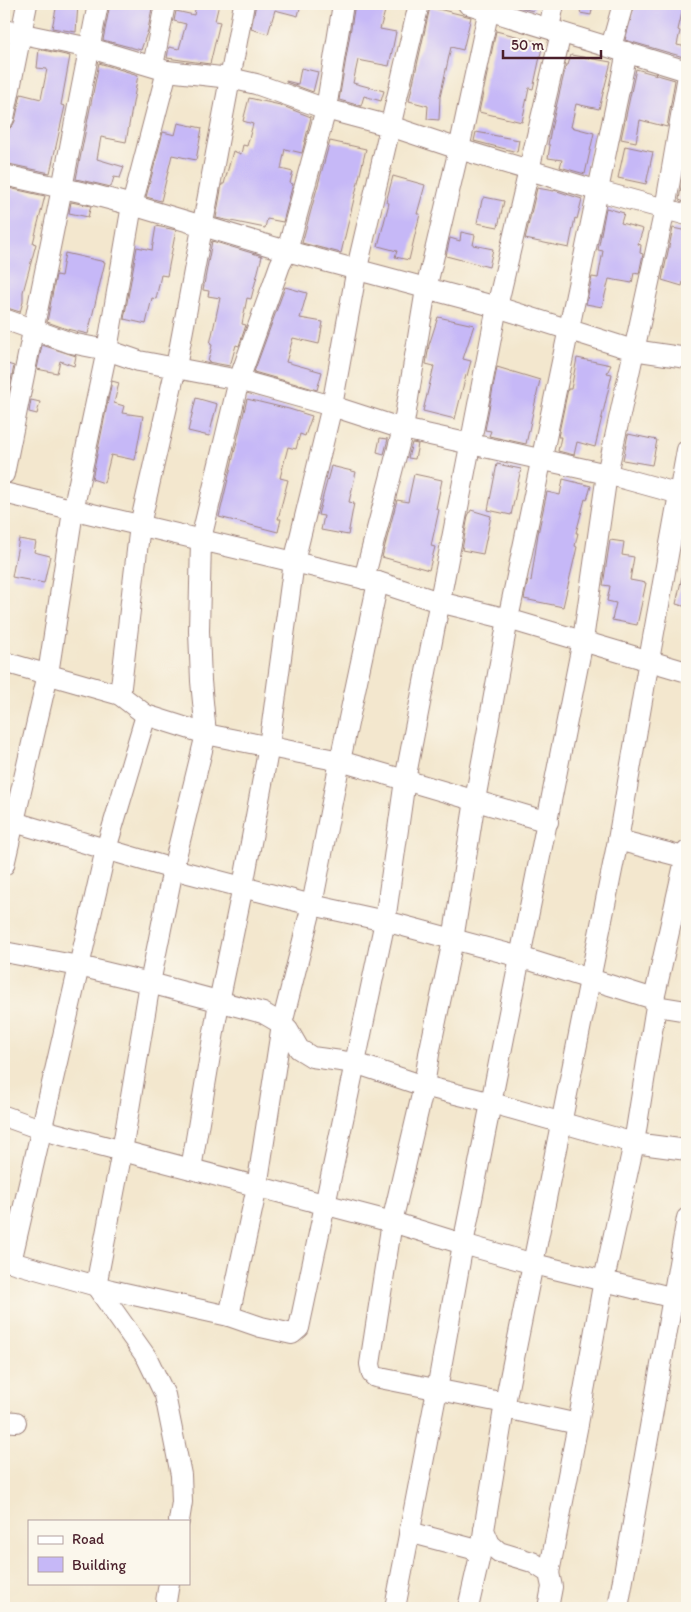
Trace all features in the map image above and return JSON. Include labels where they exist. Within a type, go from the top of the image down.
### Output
[{"type":"street","points":[[4,118],[13,32],[27,4]]},
{"type":"street","points":[[4,474],[98,4]]},
{"type":"street","points":[[4,865],[8,820],[48,674],[73,510],[160,68],[165,4]]},
{"type":"street","points":[[120,696],[140,525],[176,368],[244,4]]},
{"type":"street","points":[[179,1520],[182,1502],[182,1475],[165,1395],[147,1358],[96,1286],[122,1151],[150,983],[173,869],[206,734],[201,681],[201,539],[239,380],[280,265],[288,251],[326,109],[343,4]]},
{"type":"street","points":[[191,1169],[219,1002],[269,746],[294,562],[332,406],[357,268],[419,4]]},
{"type":"street","points":[[468,4],[490,7],[555,30],[687,71]]},
{"type":"street","points":[[146,715],[106,849],[43,1130],[8,1260],[96,1286],[229,1316],[262,1327],[292,1334],[296,1332],[300,1324],[385,921],[405,780],[438,602],[497,307],[529,170],[555,30],[554,4]]},
{"type":"street","points":[[578,1424],[505,1405],[375,1377],[372,1374],[370,1364],[392,1222],[424,1086],[453,940],[475,800],[508,619],[568,328],[599,191],[619,49],[623,4]]},
{"type":"street","points":[[229,1316],[257,1187],[282,1024],[312,905],[340,761],[371,580],[403,429],[426,289],[490,7]]},
{"type":"street","points":[[13,32],[90,48],[160,68],[230,78],[256,84],[326,109],[390,126],[599,191],[687,215]]},
{"type":"street","points":[[395,1608],[463,1244],[583,640],[607,474],[665,209],[687,81]]},
{"type":"street","points":[[4,175],[132,205],[202,227],[497,307],[633,350],[687,358]]},
{"type":"street","points":[[4,319],[71,343],[106,350],[139,361],[239,380],[332,406],[403,429],[607,474],[683,495]]},
{"type":"street","points":[[468,1608],[481,1551],[505,1405],[618,840],[649,660],[683,495],[687,450]]},
{"type":"street","points":[[4,493],[371,580],[438,602],[583,640],[687,672]]},
{"type":"street","points":[[4,662],[120,696],[146,715],[206,734],[340,761],[548,822]]},
{"type":"street","points":[[8,820],[173,869],[312,905],[385,921],[520,957],[590,978],[655,1002],[687,1011]]},
{"type":"street","points":[[548,1608],[552,1587],[549,1573],[604,1280],[634,1143],[655,1002],[687,856],[618,840]]},
{"type":"street","points":[[4,952],[79,966],[263,1014],[282,1024],[288,1030],[299,1049],[312,1057],[354,1063],[424,1086],[634,1143],[687,1150]]},
{"type":"street","points":[[4,1116],[43,1130],[392,1222],[534,1264],[680,1300]]},
{"type":"street","points":[[618,1608],[647,1451],[680,1300],[687,1218]]},
{"type":"street","points":[[484,1530],[490,1544],[499,1552],[532,1562],[549,1573]]},
{"type":"street","points":[[409,1532],[481,1551]]},
{"type":"street","points":[[165,1608],[169,1584]]},
{"type":"building","points":[[57,4],[78,4],[76,32],[52,28]]},
{"type":"building","points":[[110,4],[129,4],[152,8],[148,30],[141,50],[103,40]]},
{"type":"building","points":[[196,4],[219,4],[215,21],[220,22],[210,64],[167,58],[169,47],[179,49],[186,24],[174,21],[176,11],[194,15]]},
{"type":"building","points":[[256,4],[301,4],[298,16],[275,10],[268,34],[251,29]]},
{"type":"building","points":[[355,4],[387,4],[380,29],[396,32],[389,66],[358,60],[353,83],[384,91],[381,101],[364,96],[361,106],[339,100]]},
{"type":"building","points":[[508,4],[535,4],[533,11]]},
{"type":"building","points":[[582,4],[593,4],[591,15],[580,13]]},
{"type":"building","points":[[635,4],[684,4],[678,30],[680,31],[677,45],[687,47],[687,58],[625,40]]},
{"type":"building","points":[[430,7],[471,17],[463,50],[451,47],[440,97],[439,120],[427,119],[428,106],[409,101]]},
{"type":"building","points":[[496,31],[543,43],[533,89],[529,88],[522,122],[479,112]]},
{"type":"building","points":[[39,49],[70,56],[61,105],[65,106],[50,173],[4,163],[8,139],[6,139],[9,129],[15,121],[21,94],[41,99],[47,69],[37,68]]},
{"type":"building","points":[[571,55],[611,62],[599,109],[576,104],[571,127],[594,133],[585,174],[560,167],[562,160],[548,158],[551,129],[566,65],[568,65]]},
{"type":"building","points":[[99,63],[138,75],[126,142],[101,137],[97,159],[124,167],[120,178],[114,177],[111,187],[76,179]]},
{"type":"building","points":[[301,68],[318,72],[313,92],[286,82],[298,84]]},
{"type":"building","points":[[636,69],[675,80],[667,127],[640,120],[636,142],[621,139]]},
{"type":"building","points":[[249,98],[280,105],[311,117],[302,153],[285,149],[281,169],[293,172],[290,183],[293,184],[283,222],[267,219],[265,228],[216,218],[222,184],[224,184],[233,151],[241,154],[243,145],[247,146],[253,124],[243,121]]},
{"type":"building","points":[[178,123],[202,128],[196,160],[172,155],[161,201],[146,197],[163,132],[175,135]]},
{"type":"building","points":[[476,132],[519,140],[517,152],[474,141]]},
{"type":"building","points":[[330,141],[366,149],[341,253],[302,243]]},
{"type":"building","points":[[625,146],[653,152],[646,184],[618,178]]},
{"type":"building","points":[[687,150],[687,203],[679,200]]},
{"type":"building","points":[[393,176],[425,185],[417,214],[420,214],[409,260],[395,257],[397,251],[378,246],[389,203],[386,202]]},
{"type":"building","points":[[4,187],[45,196],[33,243],[36,244],[23,292],[20,312],[4,307]]},
{"type":"building","points":[[537,188],[554,190],[582,199],[577,219],[575,218],[569,248],[525,239]]},
{"type":"building","points":[[484,197],[504,201],[498,227],[477,223]]},
{"type":"building","points":[[71,202],[91,206],[88,217],[69,213]]},
{"type":"building","points":[[606,208],[624,213],[621,223],[643,229],[638,244],[641,245],[640,253],[643,254],[639,274],[634,273],[632,283],[609,279],[602,307],[586,304],[592,277],[598,278],[603,251],[598,250]]},
{"type":"building","points":[[156,226],[176,230],[167,276],[161,275],[156,299],[152,298],[146,324],[124,319],[137,247],[152,250]]},
{"type":"building","points":[[673,228],[687,231],[687,244],[683,265],[687,266],[682,286],[662,280]]},
{"type":"building","points":[[461,232],[475,235],[473,245],[493,249],[489,267],[446,256],[450,238],[460,241]]},
{"type":"building","points":[[212,241],[262,256],[251,299],[247,298],[242,324],[246,325],[239,346],[236,345],[230,366],[208,362],[220,298],[208,296],[209,291],[203,290]]},
{"type":"building","points":[[65,253],[105,262],[88,334],[47,322],[56,275],[61,276]]},
{"type":"building","points":[[285,287],[307,293],[300,318],[323,322],[319,344],[293,338],[286,362],[322,372],[317,390],[254,372]]},
{"type":"building","points":[[438,317],[474,325],[463,359],[471,361],[455,419],[423,411],[434,366],[426,364],[429,345]]},
{"type":"building","points":[[42,345],[76,356],[74,366],[60,361],[57,373],[37,369]]},
{"type":"building","points":[[577,358],[611,365],[607,373],[612,374],[595,447],[577,442],[574,455],[558,451],[561,437],[558,437],[568,389],[571,389]]},
{"type":"building","points":[[4,363],[14,366],[7,400],[4,400]]},
{"type":"building","points":[[497,367],[540,380],[526,444],[489,436],[491,431],[485,430]]},
{"type":"building","points":[[112,381],[119,383],[114,403],[124,406],[122,413],[143,416],[135,460],[111,455],[104,483],[92,479]]},
{"type":"building","points":[[196,398],[217,404],[209,436],[188,431]]},
{"type":"building","points":[[247,399],[312,416],[305,436],[300,434],[296,449],[288,447],[280,478],[288,480],[278,519],[281,519],[278,532],[219,517]]},
{"type":"building","points":[[31,400],[40,402],[37,414],[29,412]]},
{"type":"building","points":[[628,434],[657,440],[652,465],[623,460]]},
{"type":"building","points":[[380,438],[388,439],[384,454],[377,452]]},
{"type":"building","points":[[412,443],[418,444],[415,459],[408,458]]},
{"type":"building","points":[[497,464],[521,469],[511,515],[488,510]]},
{"type":"building","points":[[331,466],[356,472],[349,502],[354,503],[348,535],[321,530],[324,516],[318,515]]},
{"type":"building","points":[[414,474],[442,480],[436,509],[439,510],[431,546],[435,547],[429,570],[382,557],[397,500],[408,502]]},
{"type":"building","points":[[563,479],[591,486],[587,500],[585,499],[576,533],[578,533],[575,546],[577,547],[563,607],[524,599],[528,580],[531,581],[547,492],[560,495]]},
{"type":"building","points":[[471,510],[491,516],[483,554],[462,550],[468,516]]},
{"type":"building","points":[[19,539],[36,542],[34,552],[50,556],[44,583],[12,577]]},
{"type":"building","points":[[610,540],[624,542],[622,555],[634,557],[630,580],[646,583],[637,625],[612,620],[616,603],[607,601],[610,586],[603,585]]},
{"type":"building","points":[[683,572],[687,572],[687,607],[676,604]]}]
